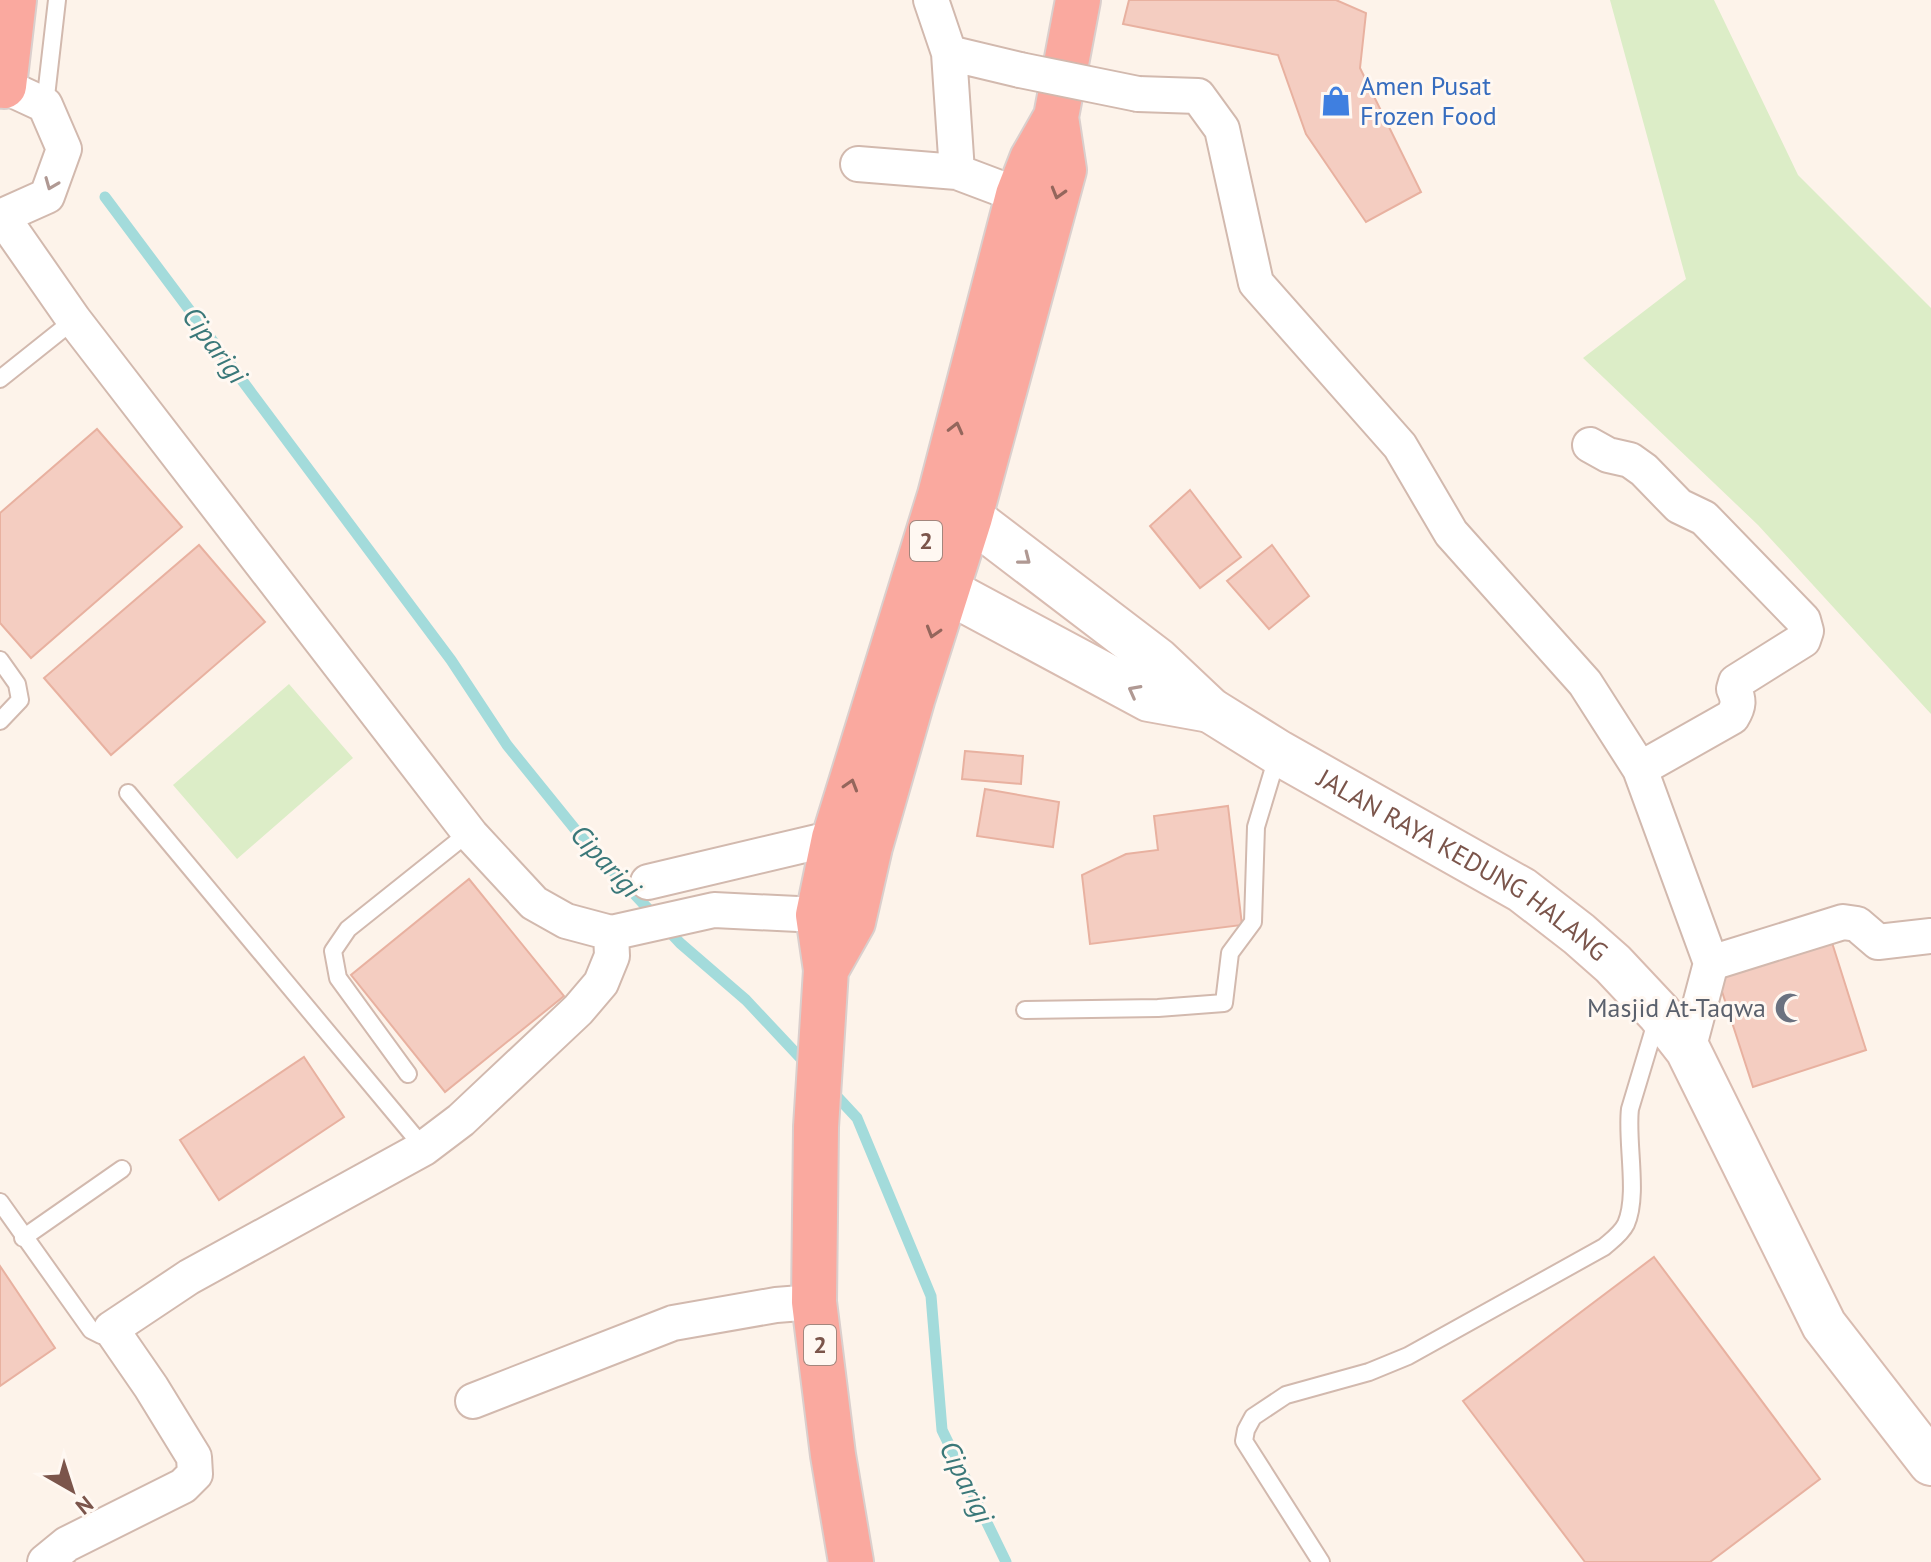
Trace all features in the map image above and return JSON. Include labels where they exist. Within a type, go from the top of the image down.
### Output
[{"type":"highway","points":[[2,86],[14,0]]},
{"type":"highway","name":"2","points":[[851,1562],[833,1455],[814,1302],[816,1127],[826,970],[852,842],[955,506],[1018,195],[1032,159],[1056,117],[1078,0]]},
{"type":"highway","name":"2","points":[[955,506],[992,428],[1064,170],[1056,117]]},
{"type":"main road","name":"JALAN RAYA KEDUNG HALANG","points":[[955,506],[1157,660],[1210,710],[1279,753],[1522,890],[1590,944],[1659,1013],[1688,1050],[1824,1325],[1931,1463]]},
{"type":"main road","name":"JALAN RAYA KEDUNG HALANG","points":[[931,582],[1149,699],[1210,710]]},
{"type":"street","points":[[931,0],[949,53],[957,172]]},
{"type":"street","points":[[949,53],[1138,94],[1198,96],[1222,129],[1256,283],[1400,446],[1451,533],[1585,683],[1640,769],[1711,963],[1688,1050]]},
{"type":"street","points":[[2,86],[45,105],[64,149],[47,196],[1,218],[74,320],[471,835],[534,903],[566,921],[614,932],[714,910],[835,918]]},
{"type":"street","points":[[858,164],[957,172],[1018,195]]},
{"type":"street","points":[[1590,445],[1608,455],[1630,460],[1679,506],[1704,518],[1803,620],[1806,631],[1803,640],[1736,682],[1734,689],[1738,708],[1732,717],[1640,769]]},
{"type":"street","points":[[648,882],[852,842]]},
{"type":"street","points":[[1711,963],[1843,922],[1857,924],[1878,942],[1931,936]]},
{"type":"street","points":[[45,1562],[67,1544],[183,1486],[195,1474],[194,1457],[111,1329],[189,1277],[424,1148],[461,1120],[578,1010],[601,983],[612,956],[614,932]]},
{"type":"street","points":[[473,1401],[673,1323],[776,1305],[814,1302]]},
{"type":"lane","points":[[45,105],[57,0]]},
{"type":"lane","points":[[0,379],[74,320]]},
{"type":"lane","points":[[0,660],[17,684],[20,700],[0,721]]},
{"type":"lane","points":[[1025,1010],[1158,1008],[1224,1003],[1230,953],[1253,922],[1256,827],[1279,753]]},
{"type":"lane","points":[[128,793],[424,1148]]},
{"type":"lane","points":[[408,1074],[338,978],[333,951],[348,929],[457,842],[471,835]]},
{"type":"lane","points":[[1321,1562],[1244,1441],[1253,1417],[1286,1395],[1369,1372],[1408,1356],[1604,1247],[1619,1234],[1627,1223],[1629,1212],[1632,1166],[1628,1121],[1630,1109],[1659,1013]]},
{"type":"lane","points":[[23,1238],[122,1169]]},
{"type":"lane","points":[[0,1202],[91,1330],[101,1335],[111,1329]]},
{"type":"green space","points":[[1610,0],[1714,0],[1798,175],[1931,308],[1931,714],[1758,525],[1583,358],[1686,279]]},
{"type":"green space","points":[[289,684],[353,758],[237,859],[173,785]]},
{"type":"building","name":"Amen Pusat Frozen Food","points":[[1129,0],[1336,0],[1366,13],[1360,68],[1421,192],[1366,222],[1306,134],[1278,55],[1123,24]]},
{"type":"building","points":[[97,429],[182,527],[31,658],[0,623],[0,513]]},
{"type":"building","points":[[1190,490],[1241,557],[1200,588],[1150,526]]},
{"type":"building","points":[[199,545],[265,622],[111,755],[44,678]]},
{"type":"building","points":[[1272,545],[1309,596],[1269,629],[1227,581]]},
{"type":"building","points":[[965,751],[1023,756],[1021,784],[962,779]]},
{"type":"building","points":[[985,789],[1059,802],[1053,847],[977,836]]},
{"type":"building","points":[[1228,806],[1242,925],[1090,944],[1082,875],[1126,854],[1158,850],[1154,816]]},
{"type":"building","points":[[469,879],[564,996],[445,1092],[351,975]]},
{"type":"building","name":"Masjid At-Taqwa","points":[[1828,930],[1866,1050],[1753,1087],[1714,967]]},
{"type":"building","points":[[304,1057],[344,1117],[219,1200],[180,1140]]},
{"type":"building","points":[[1654,1257],[1820,1479],[1710,1562],[1585,1562],[1463,1401]]},
{"type":"building","points":[[0,1266],[55,1348],[0,1386]]},
{"type":"waterway","name":"Ciparigi","points":[[105,197],[451,660],[507,745],[583,839],[680,943],[746,1000],[807,1065]]},
{"type":"waterway","name":"Ciparigi","points":[[830,1089],[857,1118],[931,1296],[942,1430],[1006,1562]]},
{"type":"place","name":"Amen Pusat Frozen Food","points":[[1336,101]]},
{"type":"place","name":"Masjid At-Taqwa","points":[[1790,1008]]}]
